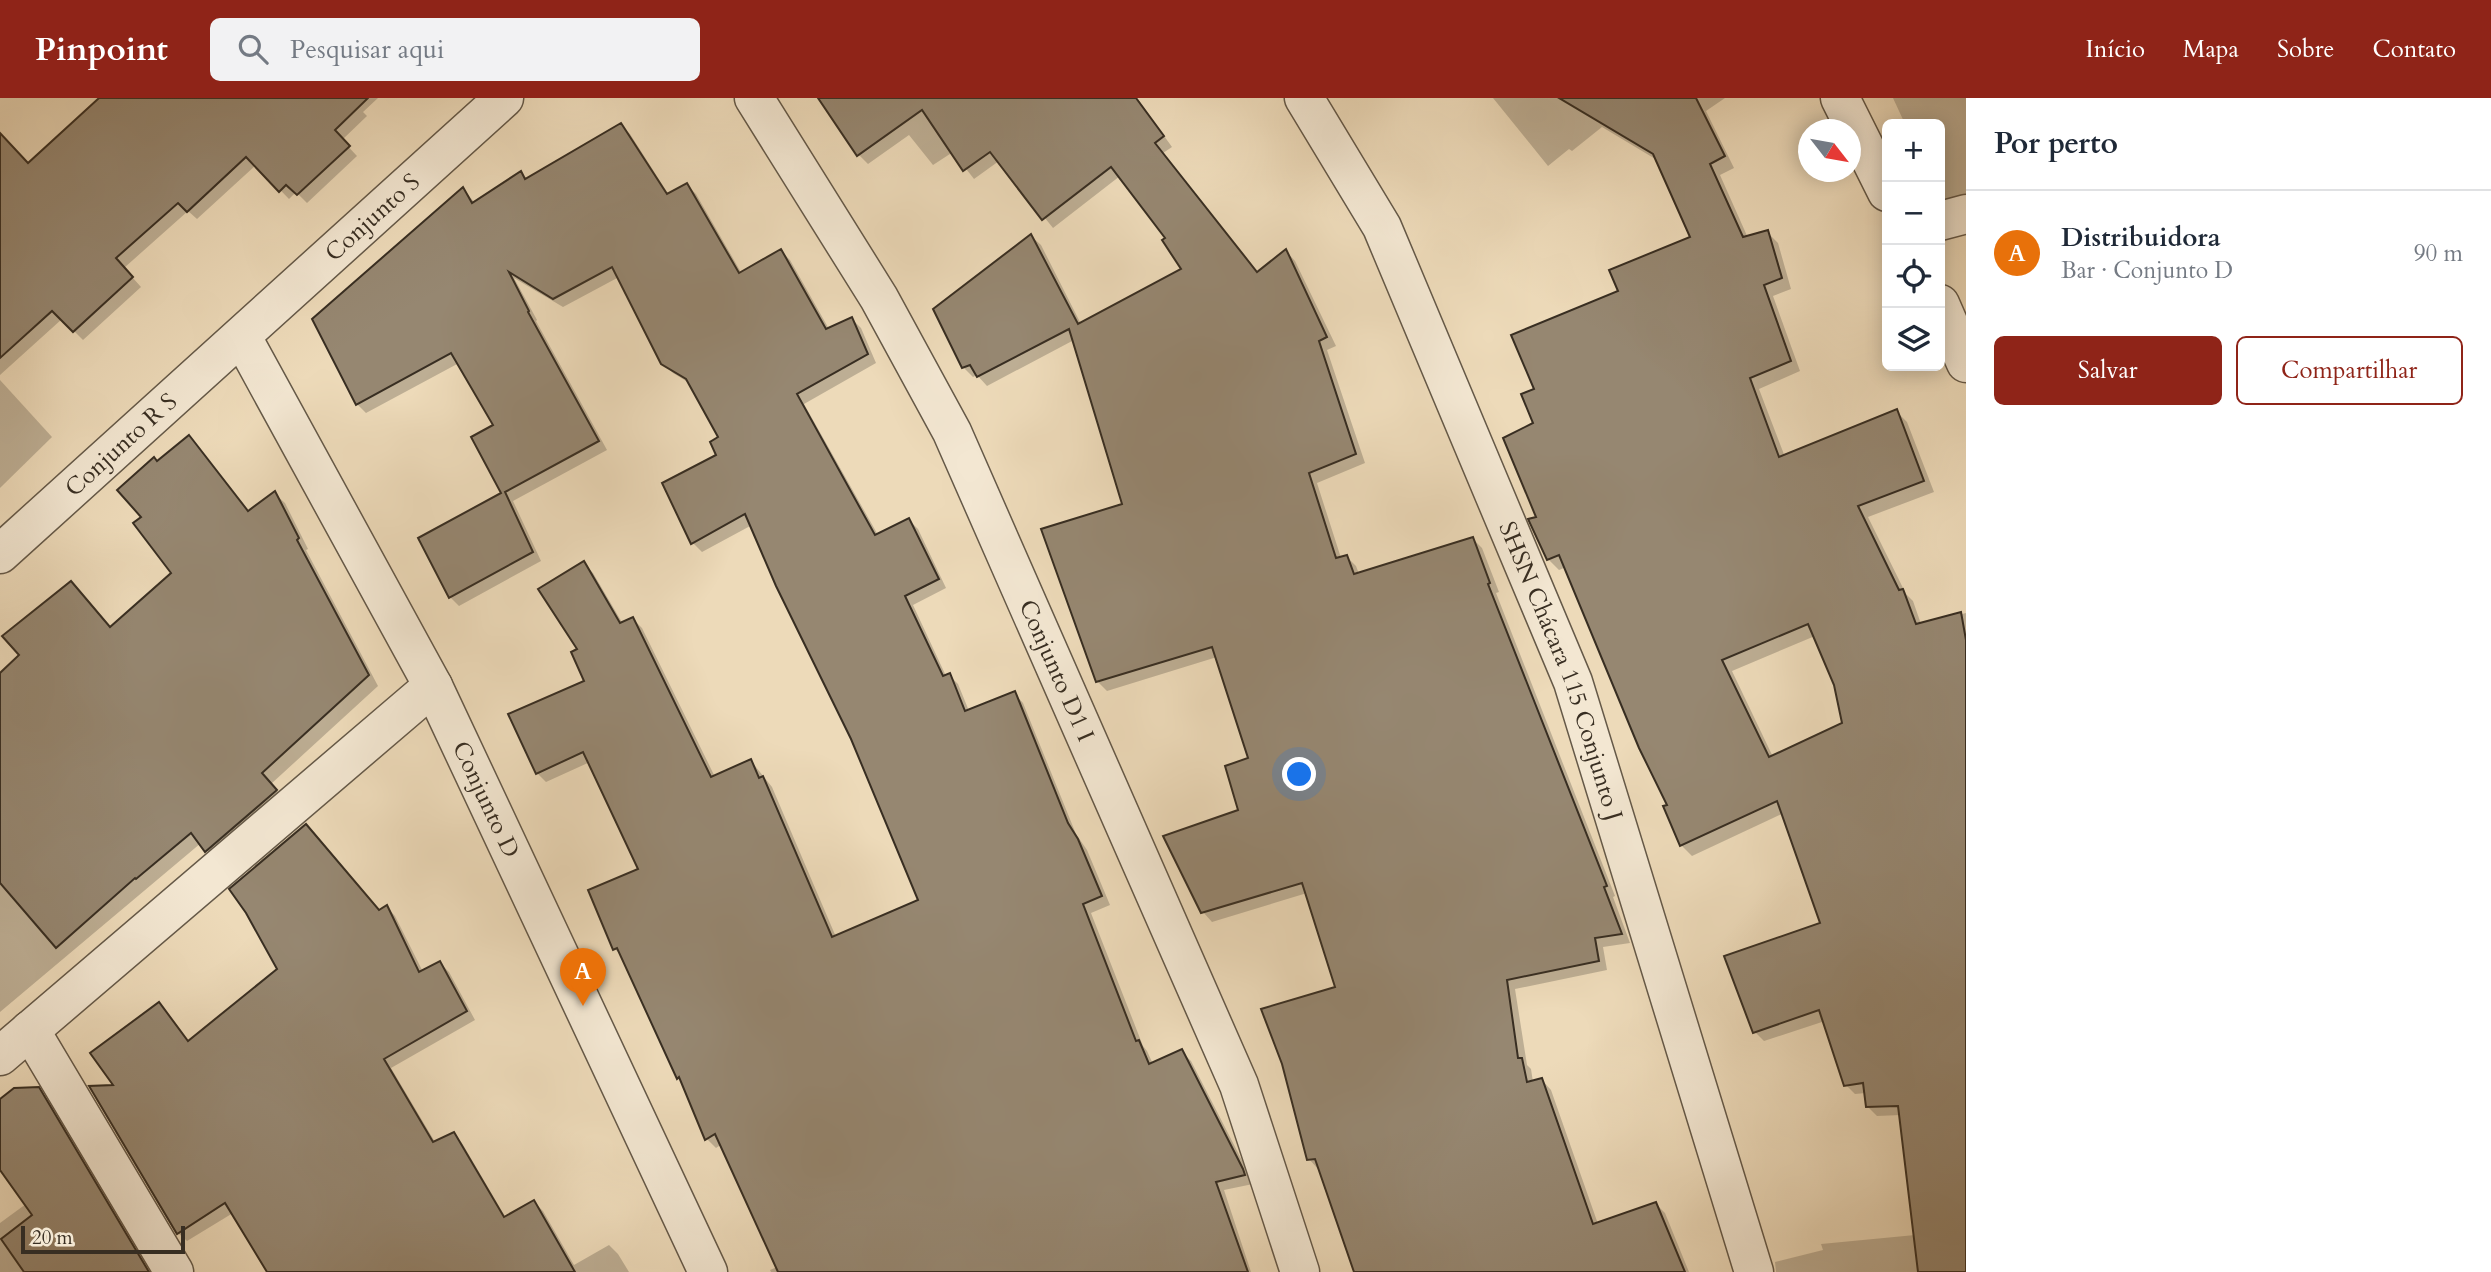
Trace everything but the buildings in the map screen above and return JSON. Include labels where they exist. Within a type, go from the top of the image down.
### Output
[{"type":"street","name":"Conjunto S","points":[[243,337],[504,98]]},
{"type":"street","name":"Conjunto D1 I","points":[[754,98],[879,298],[952,432],[1239,1085],[1300,1272]]},
{"type":"street","name":"SHSN Chácara 115 Conjunto J","points":[[1304,98],[1381,227],[1573,682],[1755,1272]]},
{"type":"street","points":[[1840,98],[1882,182]]},
{"type":"street","points":[[1945,219],[1966,214]]},
{"type":"street","points":[[1942,308],[1966,363]]},
{"type":"street","name":"Conjunto R S","points":[[0,554],[243,337]]},
{"type":"street","name":"Conjunto D","points":[[243,337],[433,686],[708,1272]]},
{"type":"street","points":[[0,1056],[433,686]]},
{"type":"street","points":[[30,1030],[174,1272]]},
{"type":"place","name":"Distribuidora","points":[[583,1006]]}]
